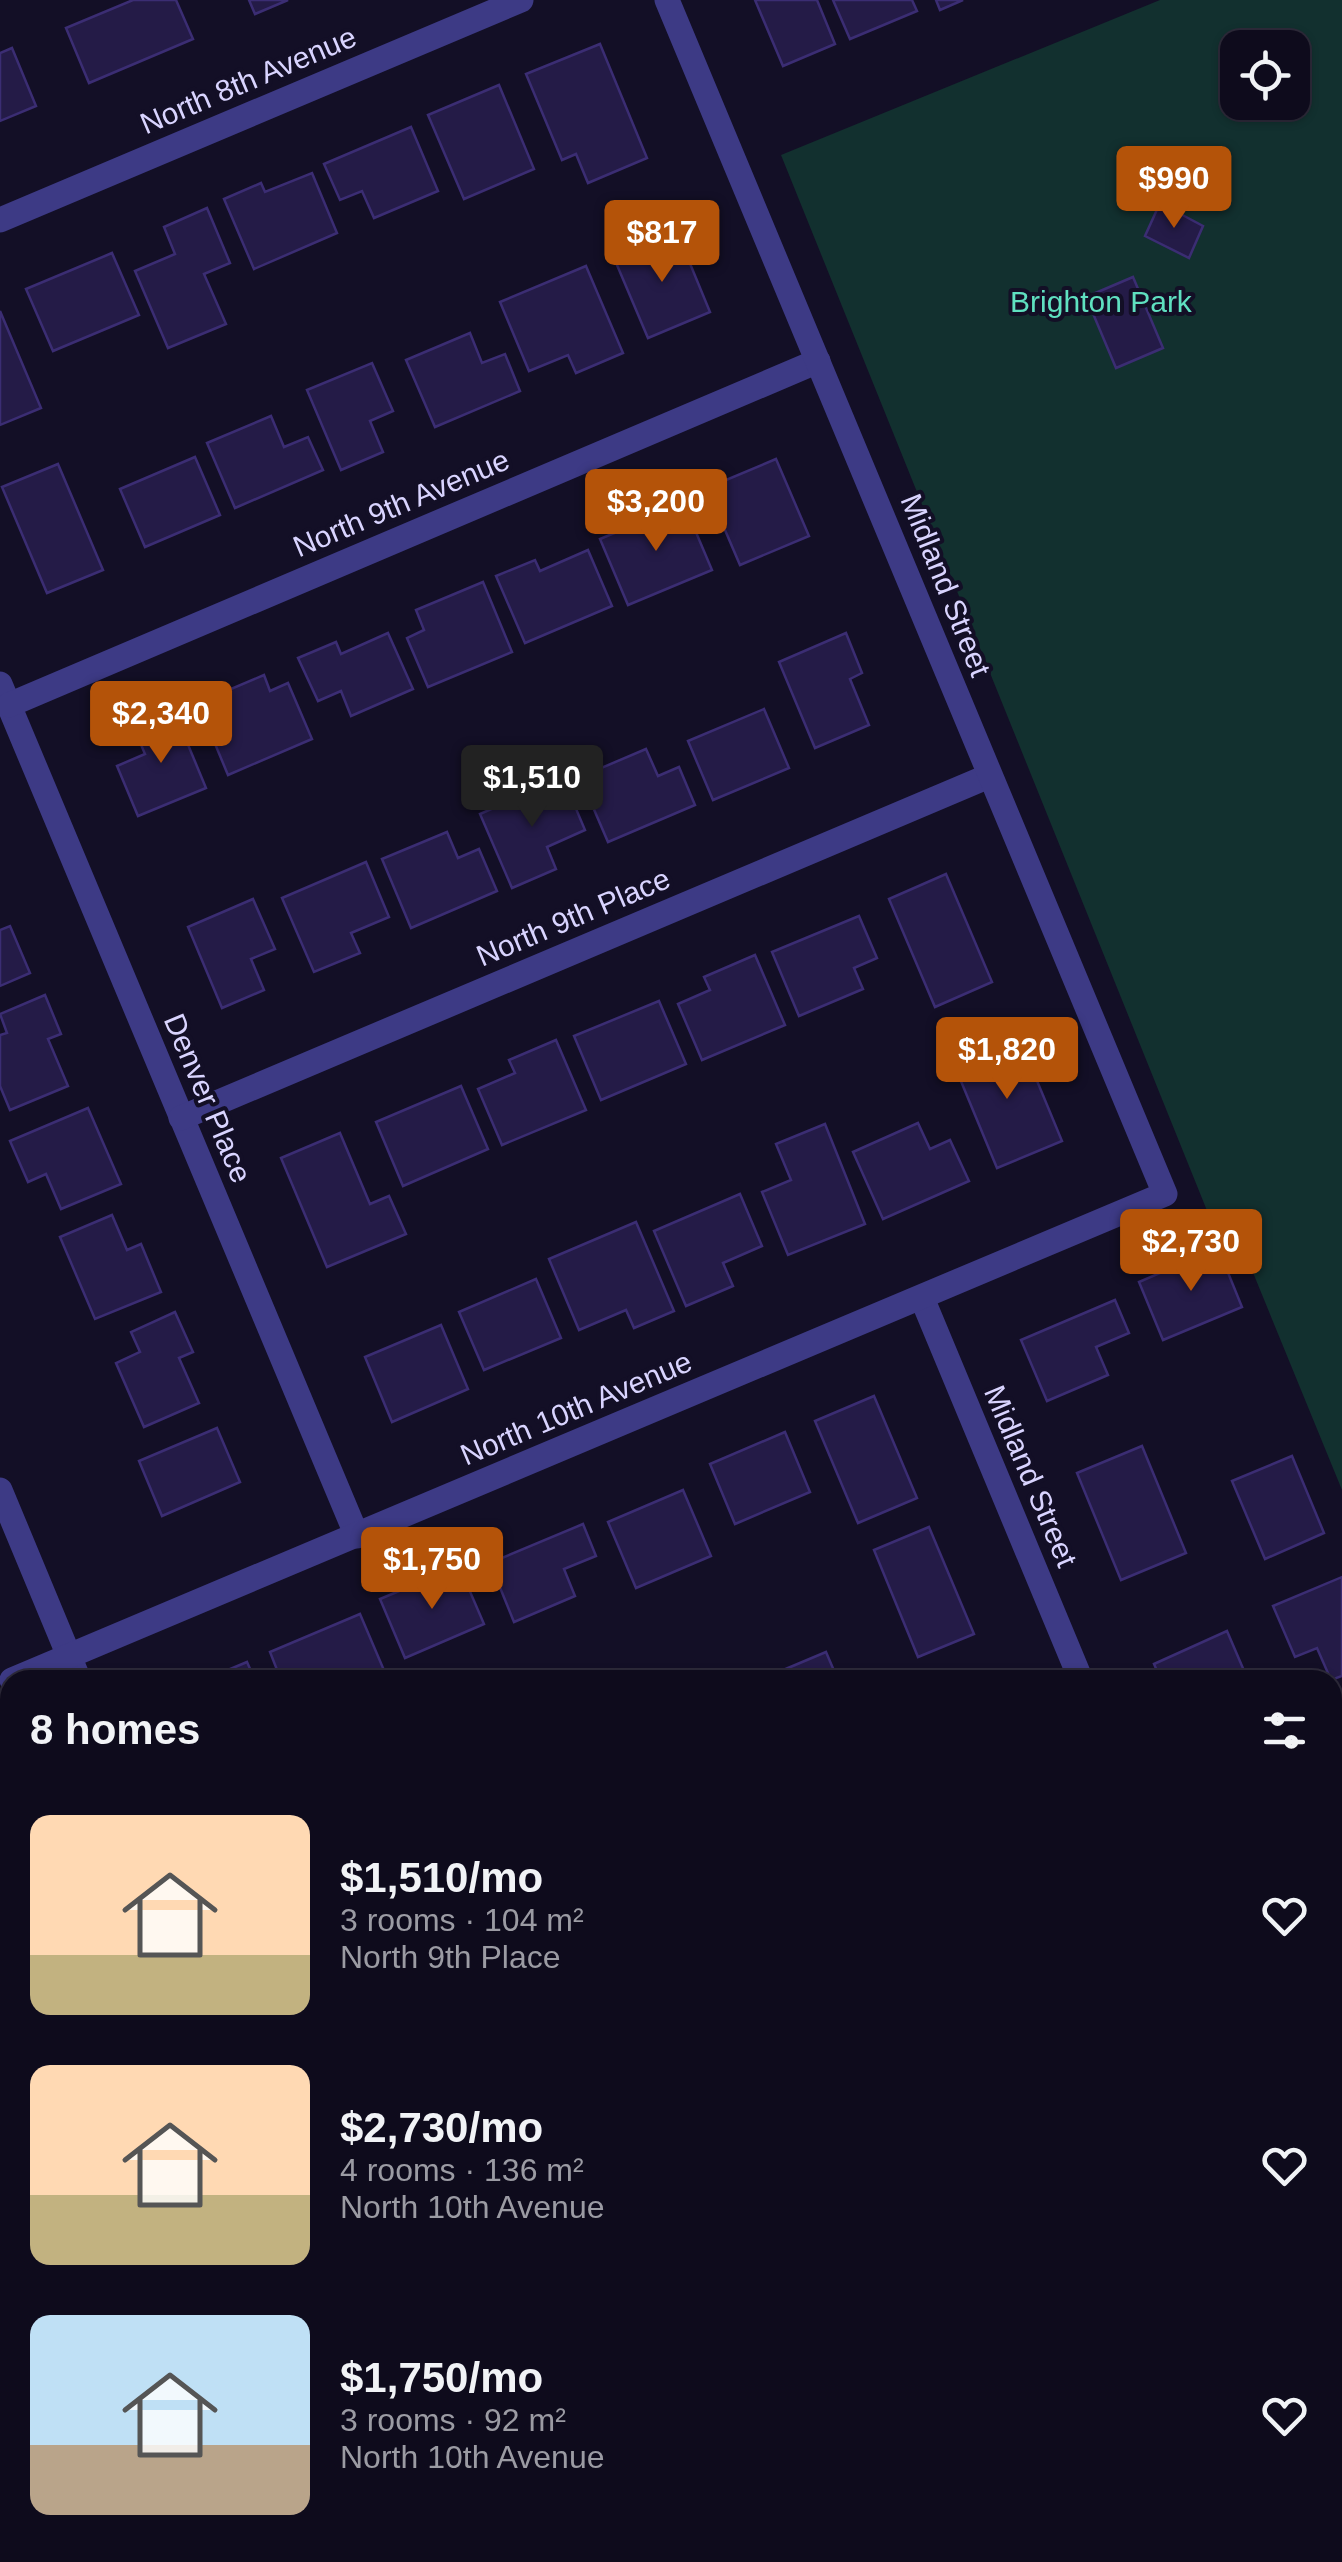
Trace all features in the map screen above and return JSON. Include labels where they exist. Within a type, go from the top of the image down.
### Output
[{"type":"street","name":"North 8th Avenue","points":[[0,220],[521,0]]},
{"type":"street","name":"Midland Street","points":[[667,0],[1165,1194]]},
{"type":"street","name":"North 9th Avenue","points":[[4,694],[818,361]]},
{"type":"street","name":"Denver Place","points":[[4,694],[357,1536]]},
{"type":"street","name":"North 9th Place","points":[[181,1118],[990,776]]},
{"type":"street","name":"North 10th Avenue","points":[[74,1668],[357,1536],[1165,1194]]},
{"type":"street","name":"Midland Street","points":[[922,1298],[1077,1670]]},
{"type":"street","points":[[0,1490],[74,1668]]},
{"type":"green space","name":"Brighton Park","points":[[1160,0],[1342,0],[1342,1490],[1229,1214],[1210,1218],[781,155]]},
{"type":"building","points":[[133,0],[176,0],[193,39],[89,83],[66,28]]},
{"type":"building","points":[[249,0],[288,0],[255,14]]},
{"type":"building","points":[[755,0],[817,0],[835,44],[783,66]]},
{"type":"building","points":[[833,0],[912,0],[917,11],[850,39]]},
{"type":"building","points":[[936,0],[963,0],[940,10]]},
{"type":"building","points":[[600,44],[647,158],[588,183],[576,154],[562,160],[526,74]]},
{"type":"building","points":[[12,48],[36,106],[0,121],[0,53]]},
{"type":"building","points":[[499,85],[534,169],[464,199],[428,115]]},
{"type":"building","points":[[411,127],[438,191],[374,218],[362,191],[340,200],[324,164]]},
{"type":"building","points":[[312,173],[337,233],[254,269],[224,199],[261,183],[265,192]]},
{"type":"building","points":[[1160,203],[1203,226],[1189,258],[1145,236]]},
{"type":"building","points":[[207,208],[230,263],[204,274],[226,324],[168,348],[135,271],[175,254],[164,227]]},
{"type":"building","points":[[677,232],[710,312],[648,338],[614,258]]},
{"type":"building","points":[[112,253],[139,315],[53,351],[26,289]]},
{"type":"building","points":[[586,266],[623,353],[576,373],[568,355],[529,371],[500,302]]},
{"type":"building","points":[[1133,277],[1163,348],[1116,368],[1086,297]]},
{"type":"building","points":[[0,311],[41,408],[0,425]]},
{"type":"building","points":[[470,333],[482,363],[505,354],[520,391],[435,427],[406,360]]},
{"type":"building","points":[[372,363],[393,411],[370,421],[383,452],[341,470],[307,390]]},
{"type":"building","points":[[271,416],[284,447],[308,437],[323,470],[235,508],[207,443]]},
{"type":"building","points":[[195,457],[220,515],[145,547],[120,489]]},
{"type":"building","points":[[776,459],[809,536],[740,565],[707,488]]},
{"type":"building","points":[[58,464],[103,570],[47,593],[2,487]]},
{"type":"building","points":[[684,504],[712,570],[628,605],[600,539]]},
{"type":"building","points":[[588,550],[612,606],[525,643],[496,576],[535,560],[540,571]]},
{"type":"building","points":[[483,582],[512,652],[428,687],[407,638],[424,630],[416,610]]},
{"type":"building","points":[[388,633],[413,689],[351,716],[341,691],[318,701],[298,658],[336,642],[341,654]]},
{"type":"building","points":[[846,633],[862,673],[850,679],[869,725],[815,748],[779,662]]},
{"type":"building","points":[[264,675],[270,691],[288,683],[312,739],[228,775],[198,703]]},
{"type":"building","points":[[764,709],[789,768],[713,800],[688,741]]},
{"type":"building","points":[[174,711],[206,788],[138,816],[117,766],[145,754],[134,728]]},
{"type":"building","points":[[646,749],[658,776],[679,767],[695,805],[608,842],[580,777]]},
{"type":"building","points":[[563,778],[585,830],[547,847],[556,869],[512,888],[480,814]]},
{"type":"building","points":[[447,832],[458,858],[479,849],[497,891],[411,928],[382,859]]},
{"type":"building","points":[[366,862],[389,917],[351,933],[360,953],[314,972],[282,898]]},
{"type":"building","points":[[946,874],[992,982],[935,1007],[889,899]]},
{"type":"building","points":[[253,899],[275,949],[251,959],[264,990],[222,1008],[188,927]]},
{"type":"building","points":[[859,916],[877,958],[854,968],[863,989],[799,1016],[772,952]]},
{"type":"building","points":[[10,926],[30,973],[0,986],[0,930]]},
{"type":"building","points":[[755,955],[785,1025],[702,1060],[678,1004],[710,990],[704,977]]},
{"type":"building","points":[[45,995],[61,1034],[48,1039],[68,1086],[10,1110],[0,1086],[0,1035],[7,1033],[0,1014]]},
{"type":"building","points":[[659,1001],[686,1064],[601,1100],[574,1036]]},
{"type":"building","points":[[1018,1035],[1062,1141],[997,1168],[953,1062]]},
{"type":"building","points":[[556,1040],[586,1110],[502,1145],[478,1089],[515,1073],[509,1060]]},
{"type":"building","points":[[461,1086],[488,1149],[403,1186],[376,1122]]},
{"type":"building","points":[[88,1108],[121,1184],[61,1209],[46,1174],[28,1182],[10,1141]]},
{"type":"building","points":[[918,1123],[930,1149],[950,1140],[969,1181],[883,1219],[853,1152]]},
{"type":"building","points":[[825,1124],[865,1224],[788,1255],[762,1192],[791,1180],[776,1144]]},
{"type":"building","points":[[340,1133],[370,1204],[389,1196],[406,1234],[327,1267],[281,1158]]},
{"type":"building","points":[[740,1194],[762,1246],[723,1263],[733,1286],[686,1306],[654,1231]]},
{"type":"building","points":[[112,1215],[127,1250],[141,1244],[161,1292],[95,1319],[60,1237]]},
{"type":"building","points":[[636,1222],[674,1311],[634,1328],[626,1310],[579,1330],[549,1259]]},
{"type":"building","points":[[1218,1248],[1242,1307],[1163,1340],[1139,1282]]},
{"type":"building","points":[[536,1279],[561,1338],[484,1370],[459,1312]]},
{"type":"building","points":[[1115,1300],[1129,1333],[1096,1347],[1108,1375],[1047,1401],[1021,1340]]},
{"type":"building","points":[[175,1312],[193,1352],[179,1358],[199,1403],[144,1427],[116,1363],[140,1352],[131,1332]]},
{"type":"building","points":[[441,1325],[468,1389],[392,1422],[365,1357]]},
{"type":"building","points":[[874,1396],[917,1498],[858,1523],[815,1421]]},
{"type":"building","points":[[217,1428],[240,1482],[162,1516],[139,1461]]},
{"type":"building","points":[[785,1432],[810,1492],[735,1524],[710,1464]]},
{"type":"building","points":[[1142,1446],[1186,1553],[1121,1580],[1077,1473]]},
{"type":"building","points":[[1292,1456],[1324,1533],[1265,1559],[1232,1481]]},
{"type":"building","points":[[683,1490],[711,1556],[636,1588],[608,1522]]},
{"type":"building","points":[[583,1524],[596,1556],[564,1569],[575,1596],[514,1622],[490,1563]]},
{"type":"building","points":[[929,1527],[974,1634],[918,1657],[874,1550]]},
{"type":"building","points":[[459,1566],[484,1624],[405,1658],[380,1599]]},
{"type":"building","points":[[1342,1577],[1342,1670],[1327,1670],[1317,1648],[1295,1657],[1273,1606]]},
{"type":"building","points":[[360,1614],[384,1670],[277,1670],[270,1652]]},
{"type":"building","points":[[1227,1631],[1244,1670],[1157,1670],[1154,1664]]},
{"type":"building","points":[[826,1652],[834,1670],[783,1670]]},
{"type":"building","points":[[247,1662],[251,1670],[228,1670]]}]
